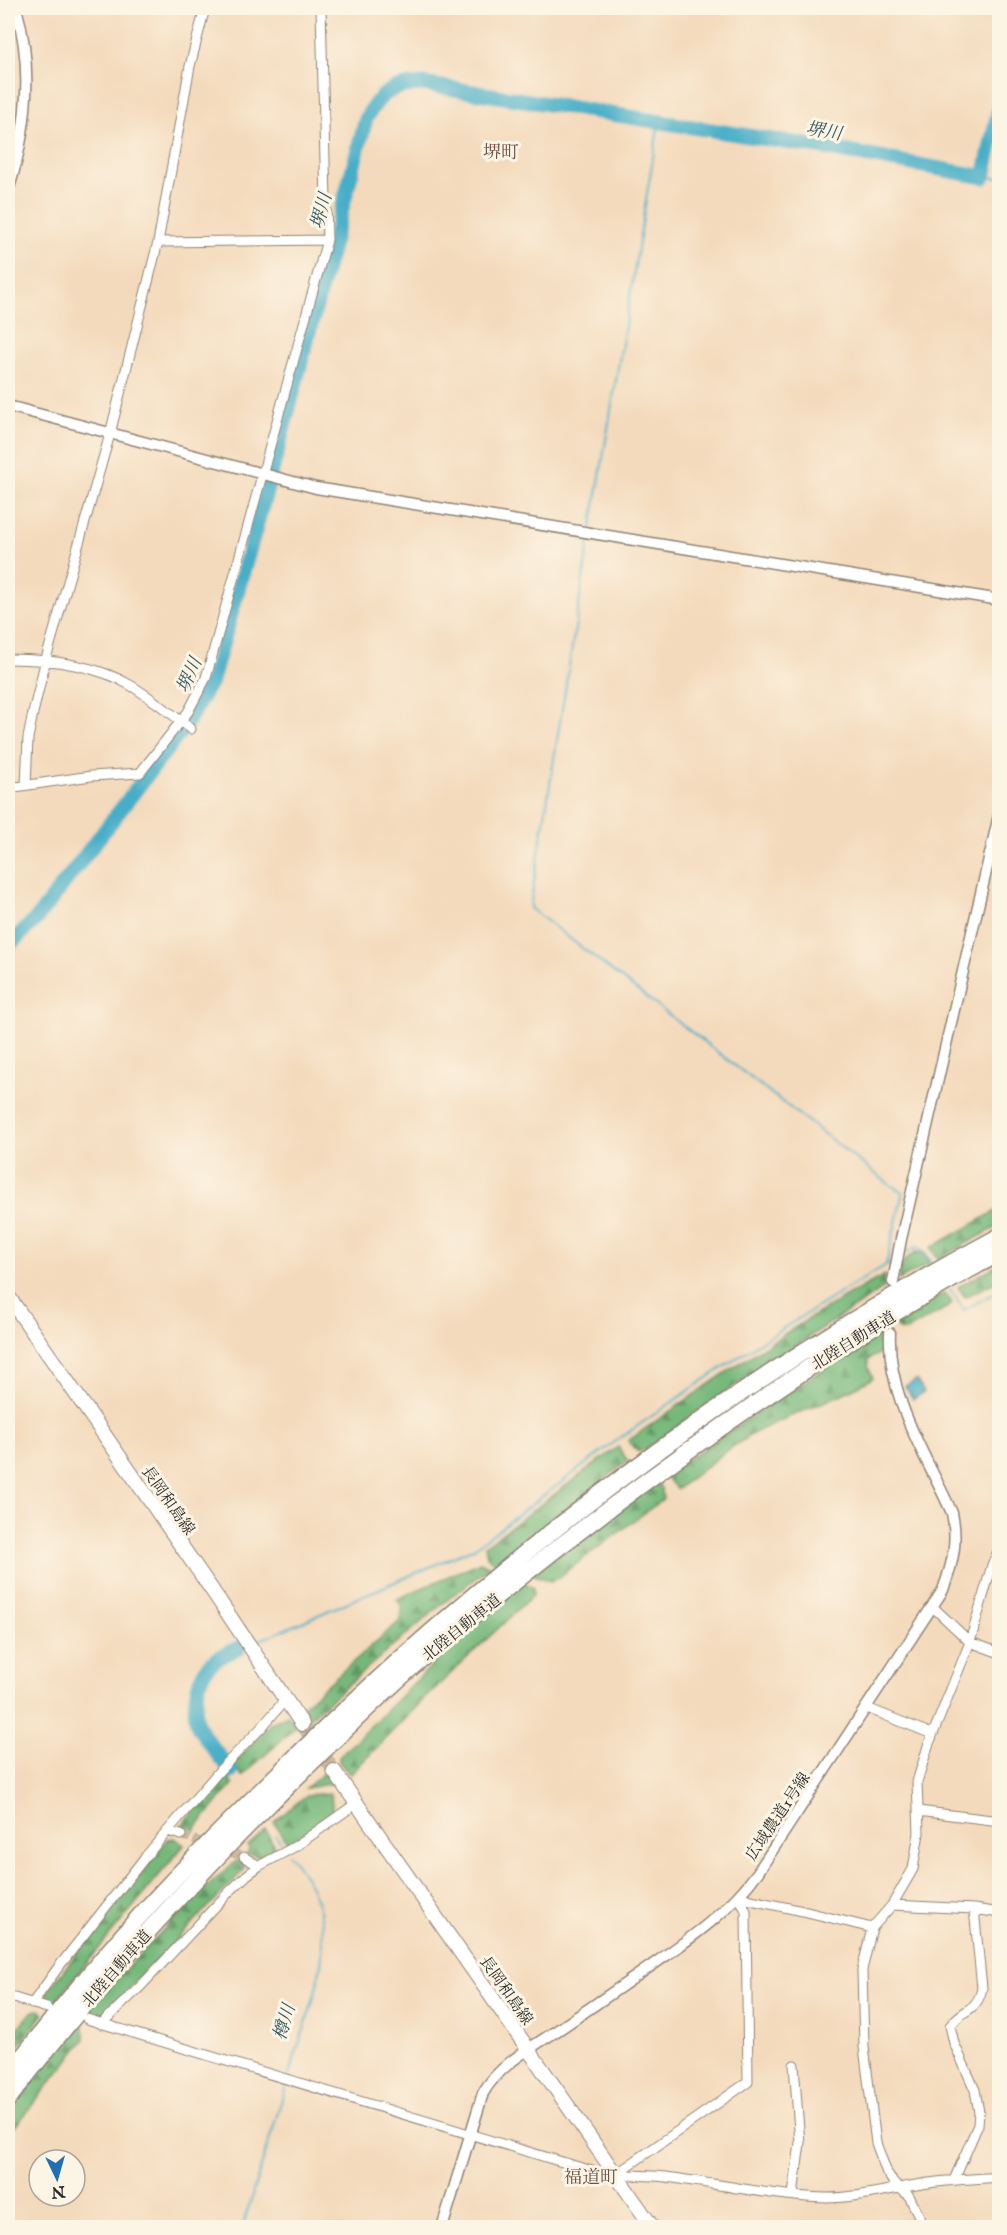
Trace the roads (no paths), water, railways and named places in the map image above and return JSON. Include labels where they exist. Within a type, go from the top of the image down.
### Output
[{"type":"highway","name":"北陸自動車道","points":[[8,2075],[93,1970],[180,1873],[356,1697],[438,1625],[503,1570],[585,1506],[721,1408],[859,1318],[999,1236]]},
{"type":"highway","name":"北陸自動車道","points":[[8,2099],[99,1986],[206,1868],[366,1709],[447,1637],[590,1523],[740,1414],[917,1300],[999,1253]]},
{"type":"main road","name":"長岡和島線","points":[[8,1296],[302,1724]]},
{"type":"main road","name":"長岡和島線","points":[[334,1771],[653,2228]]},
{"type":"street","points":[[8,191],[24,122],[27,84],[27,59],[23,31],[16,8]]},
{"type":"street","points":[[26,785],[28,738],[46,659],[110,434],[158,242],[190,66],[205,8]]},
{"type":"street","points":[[8,788],[91,776],[140,773],[196,700],[206,678],[327,240],[321,8]]},
{"type":"street","points":[[158,242],[327,240]]},
{"type":"street","points":[[8,406],[316,488],[999,600]]},
{"type":"street","points":[[8,659],[46,659],[112,676],[191,729]]},
{"type":"street","points":[[893,1282],[999,811]]},
{"type":"street","name":"広域農道1号線","points":[[442,2228],[483,2093],[496,2074],[705,1928],[739,1896],[758,1872],[944,1590],[955,1551],[956,1531],[952,1513],[900,1401],[893,1375],[890,1333]]},
{"type":"street","points":[[921,2228],[919,2216],[909,2196],[887,2173],[879,2156],[864,2047],[862,1970],[872,1929],[892,1905],[913,1869],[919,1833],[917,1782],[932,1734],[970,1642],[992,1564],[999,1550]]},
{"type":"street","points":[[933,1607],[970,1642],[999,1653]]},
{"type":"street","points":[[32,2004],[167,1831],[285,1700]]},
{"type":"street","points":[[867,1707],[932,1734]]},
{"type":"street","points":[[101,2024],[141,1986],[228,1893],[259,1866],[296,1846],[357,1803]]},
{"type":"street","points":[[918,1811],[999,1821]]},
{"type":"street","points":[[167,1831],[181,1835]]},
{"type":"street","points":[[244,1857],[259,1866]]},
{"type":"street","points":[[739,1896],[872,1929]]},
{"type":"street","points":[[616,2175],[748,2082],[746,1911],[739,1896]]},
{"type":"street","points":[[892,1905],[974,1909],[999,1913]]},
{"type":"street","points":[[954,2180],[978,2125],[979,2112],[975,2090],[954,2043],[950,2026],[954,2020],[978,2003],[982,1988],[974,1909]]},
{"type":"street","points":[[8,1996],[47,2008]]},
{"type":"street","points":[[87,2019],[602,2174],[627,2173],[666,2177],[827,2198],[855,2197],[954,2180],[999,2177]]},
{"type":"street","points":[[793,2195],[800,2143],[794,2065]]},
{"type":"water","points":[[916,1380],[924,1392],[913,1399],[905,1386]]},
{"type":"waterway","name":"堺川","points":[[8,946],[37,918],[185,726],[212,680],[269,482],[366,119],[382,96],[396,88],[423,84],[831,149],[984,177],[1000,103]]},
{"type":"waterway","points":[[591,530],[659,122]]},
{"type":"waterway","points":[[984,177],[1000,178]]},
{"type":"waterway","points":[[590,536],[530,908],[889,1184],[903,1192],[886,1265]]},
{"type":"waterway","points":[[902,1255],[915,1247],[921,1248],[933,1264]]},
{"type":"waterway","points":[[253,1643],[474,1548],[623,1436],[697,1385],[759,1343],[894,1260]]},
{"type":"waterway","points":[[950,1289],[964,1310],[1000,1290]]},
{"type":"waterway","name":"樽川","points":[[239,1648],[245,1645]]},
{"type":"waterway","name":"樽川","points":[[231,1772],[200,1730],[195,1706],[198,1687],[204,1671],[221,1656],[239,1648]]},
{"type":"waterway","name":"樽川","points":[[275,1835],[286,1849]]},
{"type":"waterway","name":"樽川","points":[[288,2078],[317,1984],[322,1959],[323,1935],[320,1911],[312,1889],[289,1854]]},
{"type":"waterway","name":"樽川","points":[[242,2228],[287,2083]]},
{"type":"tunnel","points":[[302,1724],[334,1771]]},
{"type":"tunnel","points":[[181,1835],[244,1857]]},
{"type":"district","name":"堺町","points":[[501,152]]},
{"type":"district","name":"福道町","points":[[591,2177]]}]
